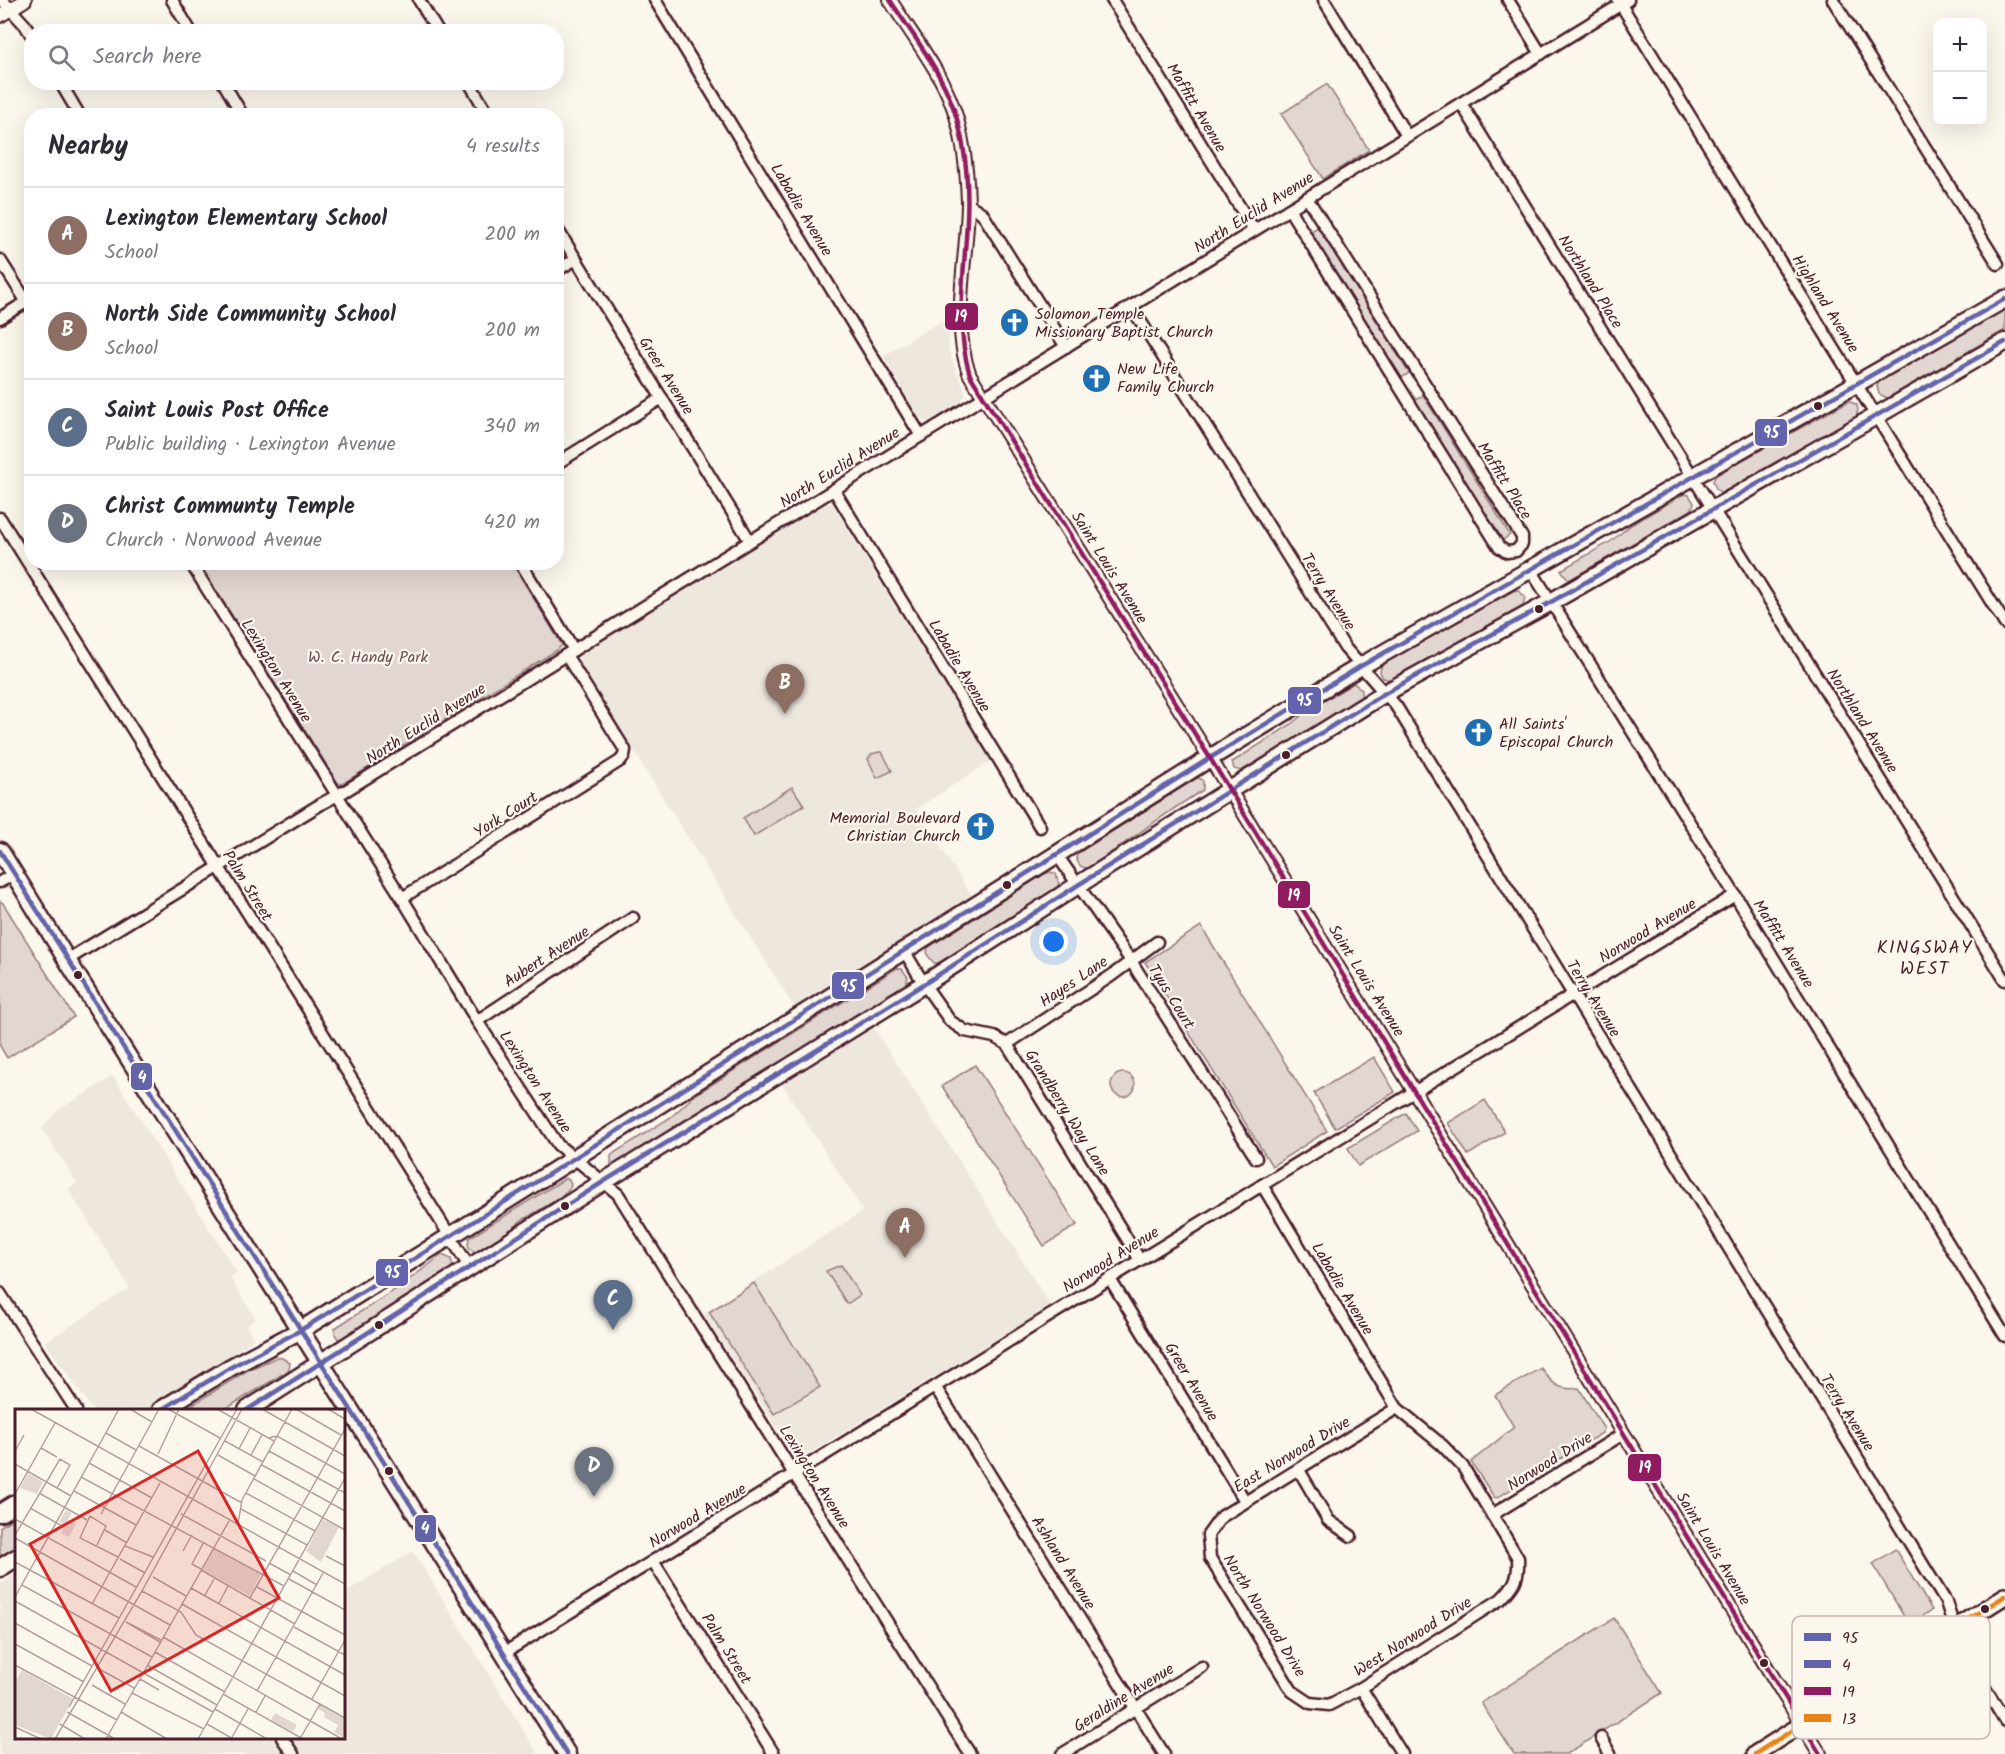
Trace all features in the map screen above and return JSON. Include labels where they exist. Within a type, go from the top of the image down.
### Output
[{"type":"main road","points":[[163,1409],[231,1367],[301,1330],[1210,758],[1361,666],[2005,299]]},
{"type":"main road","points":[[249,1409],[603,1182],[924,984],[1385,693],[1551,602],[2005,342]]},
{"type":"main road","points":[[0,851],[7,878],[67,960],[567,1754]]},
{"type":"main road","points":[[0,1513],[15,1504]]},
{"type":"main road","points":[[0,1568],[15,1559]]},
{"type":"main road","points":[[1974,1616],[2005,1596]]},
{"type":"main road","points":[[1755,1754],[1792,1731]]},
{"type":"street","points":[[4,8],[25,0]]},
{"type":"street","points":[[172,0],[187,24]]},
{"type":"street","points":[[419,0],[433,24]]},
{"type":"street","name":"Labadie Avenue","points":[[655,0],[921,436]]},
{"type":"street","name":"Saint Louis Avenue","points":[[890,0],[940,80],[952,105],[962,140],[968,204],[960,338],[967,369],[1210,758],[1792,1710]]},
{"type":"street","name":"Maffitt Avenue","points":[[1112,0],[1254,230]]},
{"type":"street","points":[[1324,0],[1407,136]]},
{"type":"street","points":[[1508,0],[1541,54]]},
{"type":"street","points":[[1833,0],[1998,264]]},
{"type":"street","name":"North Euclid Avenue","points":[[67,960],[570,653],[1622,2]]},
{"type":"street","name":"Highland Avenue","points":[[1622,2],[2005,624]]},
{"type":"street","points":[[4,8],[24,24]]},
{"type":"street","points":[[65,90],[75,108]]},
{"type":"street","points":[[228,90],[238,108]]},
{"type":"street","points":[[474,90],[484,108]]},
{"type":"street","name":"Northland Place","points":[[1461,103],[1694,478]]},
{"type":"street","name":"Maffitt Place","points":[[1289,209],[1499,547],[1507,552],[1516,550],[1522,544],[1522,537],[1307,198]]},
{"type":"street","points":[[968,204],[982,213],[1066,347]]},
{"type":"street","name":"Greer Avenue","points":[[564,240],[750,541]]},
{"type":"street","points":[[564,266],[576,259]]},
{"type":"street","points":[[0,260],[24,295]]},
{"type":"street","name":"Terry Avenue","points":[[1131,306],[1345,648],[1396,706],[1947,1602],[1951,1616]]},
{"type":"street","points":[[0,318],[24,307]]},
{"type":"street","points":[[564,459],[662,398]]},
{"type":"street","name":"Northland Avenue","points":[[1694,478],[2005,980]]},
{"type":"street","name":"Labadie Avenue","points":[[834,490],[1040,827]]},
{"type":"street","name":"Palm Street","points":[[0,518],[24,556]]},
{"type":"street","name":"Palm Street","points":[[32,570],[470,1268]]},
{"type":"street","name":"Lexington Avenue","points":[[195,570],[477,1021],[558,1145],[618,1194],[970,1754]]},
{"type":"street","points":[[524,570],[570,653]]},
{"type":"street","name":"Maffitt Avenue","points":[[1531,570],[1735,895],[2005,1335]]},
{"type":"street","name":"York Court","points":[[402,898],[624,756],[625,750],[570,653]]},
{"type":"street","name":"Tyus Court","points":[[1057,855],[1131,961],[1256,1158]]},
{"type":"street","name":"Norwood Avenue","points":[[504,1653],[1735,895]]},
{"type":"street","name":"Aubert Avenue","points":[[477,1021],[633,918]]},
{"type":"street","name":"Hayes Lane","points":[[1007,1044],[1111,976],[1157,942]]},
{"type":"street","name":"Grandberry Way Lane","points":[[904,952],[950,1021],[965,1031],[994,1037],[1007,1044],[1140,1260]]},
{"type":"street","name":"Labadie Avenue","points":[[1262,1185],[1397,1408],[1442,1445],[1463,1467],[1518,1558],[1519,1573]]},
{"type":"street","name":"Greer Avenue","points":[[1110,1279],[1245,1501]]},
{"type":"street","points":[[0,1293],[75,1409]]},
{"type":"street","name":"Ashland Avenue","points":[[936,1388],[1164,1754]]},
{"type":"street","name":"East Norwood Drive","points":[[1208,1535],[1221,1517],[1397,1408]]},
{"type":"street","name":"Norwood Drive","points":[[1492,1515],[1623,1434]]},
{"type":"street","points":[[1299,1470],[1328,1520],[1351,1536]]},
{"type":"street","name":"North Norwood Drive","points":[[1208,1535],[1210,1558],[1292,1690],[1310,1703]]},
{"type":"street","name":"Palm Street","points":[[652,1561],[774,1754]]},
{"type":"street","name":"West Norwood Drive","points":[[1310,1703],[1329,1705],[1361,1688],[1501,1599],[1512,1588],[1519,1573]]},
{"type":"street","name":"Geraldine Avenue","points":[[1062,1754],[1202,1667]]},
{"type":"street","points":[[1361,1688],[1402,1754]]},
{"type":"street","name":"Terry Avenue","points":[[1990,1697],[2005,1721]]},
{"type":"street","points":[[1600,1738],[1611,1754]]},
{"type":"street","points":[[283,1739],[293,1754]]},
{"type":"street","name":"Saint Louis Avenue","points":[[1810,1739],[1820,1754]]},
{"type":"shaded area","points":[[948,317],[949,348],[966,394],[961,402],[926,422],[919,417],[883,356]]},
{"type":"shaded area","points":[[827,503],[832,504],[991,761],[916,809],[973,898],[796,1010],[577,661],[581,655]]},
{"type":"shaded area","points":[[873,1026],[1051,1306],[798,1460],[703,1314],[863,1211],[782,1084]]},
{"type":"shaded area","points":[[113,1076],[237,1273],[230,1278],[256,1319],[247,1325],[253,1340],[150,1409],[92,1409],[45,1342],[130,1288],[68,1189],[77,1183],[42,1128],[57,1111]]},
{"type":"shaded area","points":[[413,1551],[538,1754],[0,1754],[0,1584],[15,1575],[15,1739],[345,1739],[345,1592]]},
{"type":"green space","points":[[1327,84],[1369,150],[1323,179],[1281,114]]},
{"type":"green space","points":[[1318,227],[1409,373],[1400,379],[1309,232]]},
{"type":"green space","points":[[2005,309],[2005,330],[1891,396],[1887,398],[1879,394],[1877,386],[1879,381]]},
{"type":"green space","points":[[1423,395],[1510,535],[1501,541],[1414,401]]},
{"type":"green space","points":[[1849,401],[1857,405],[1856,417],[1726,491],[1720,492],[1716,489],[1713,481],[1716,475]]},
{"type":"green space","points":[[1684,494],[1689,495],[1694,503],[1691,510],[1569,580],[1561,570],[1610,542],[1631,525]]},
{"type":"green space","name":"W. C. Handy Park","points":[[203,570],[516,570],[562,645],[342,784],[338,783]]},
{"type":"green space","points":[[1518,590],[1525,597],[1523,606],[1391,680],[1383,678],[1380,672],[1382,664]]},
{"type":"green space","points":[[1354,683],[1362,690],[1361,697],[1355,702],[1241,771],[1234,769],[1232,762],[1290,725],[1307,711]]},
{"type":"green space","points":[[882,752],[892,771],[877,778],[868,759],[872,754]]},
{"type":"green space","points":[[1199,778],[1203,781],[1203,790],[1088,868],[1079,864],[1076,857],[1078,853]]},
{"type":"green space","points":[[792,787],[804,805],[754,836],[743,818]]},
{"type":"green space","points":[[1051,872],[1056,874],[1059,884],[1056,888],[939,963],[934,963],[928,956],[929,947],[1044,874]]},
{"type":"green space","points":[[0,901],[74,1017],[7,1058],[0,1046]]},
{"type":"green space","points":[[1201,926],[1327,1131],[1272,1166],[1145,962]]},
{"type":"green space","points":[[897,968],[902,969],[908,977],[906,984],[616,1166],[611,1164],[611,1156],[614,1153],[671,1117],[695,1095]]},
{"type":"green space","points":[[1374,1057],[1395,1092],[1335,1128],[1314,1093]]},
{"type":"green space","points":[[975,1065],[1077,1225],[1044,1246],[942,1086]]},
{"type":"green space","points":[[1123,1073],[1132,1076],[1135,1085],[1132,1094],[1123,1097],[1114,1094],[1111,1085],[1114,1076]]},
{"type":"green space","points":[[1485,1100],[1505,1132],[1468,1155],[1448,1123]]},
{"type":"green space","points":[[1406,1113],[1417,1131],[1358,1166],[1348,1148]]},
{"type":"green space","points":[[566,1178],[571,1187],[566,1193],[519,1222],[517,1226],[488,1247],[476,1252],[469,1248],[469,1238]]},
{"type":"green space","points":[[442,1255],[451,1259],[453,1268],[450,1272],[344,1340],[338,1339],[335,1328],[395,1290]]},
{"type":"green space","points":[[841,1265],[860,1295],[847,1304],[826,1271]]},
{"type":"green space","points":[[754,1283],[820,1387],[774,1414],[709,1312]]},
{"type":"green space","points":[[277,1357],[290,1363],[289,1370],[226,1409],[186,1409],[248,1370]]},
{"type":"green space","points":[[1541,1368],[1557,1385],[1579,1388],[1604,1429],[1602,1433],[1497,1498],[1494,1497],[1471,1462],[1514,1427],[1495,1395]]},
{"type":"green space","points":[[15,1517],[15,1549],[0,1558],[0,1527]]},
{"type":"green space","points":[[1895,1549],[1932,1610],[1923,1616],[1904,1616],[1873,1564]]},
{"type":"green space","points":[[1614,1618],[1662,1693],[1567,1754],[1514,1754],[1481,1703]]},
{"type":"transit line","name":"19","points":[[890,0],[942,81],[954,109],[962,140],[967,204],[961,317],[965,356],[970,375],[1210,758],[1792,1708]]},
{"type":"transit line","name":"95","points":[[163,1409],[231,1367],[301,1330],[1210,758],[1361,666],[2005,299]]},
{"type":"transit line","name":"95","points":[[249,1409],[603,1182],[924,984],[1385,693],[1551,602],[2005,342]]},
{"type":"transit line","name":"4","points":[[0,851],[567,1754]]},
{"type":"transit line","name":"13","points":[[1973,1616],[2005,1596]]},
{"type":"transit line","name":"13","points":[[1755,1754],[1792,1731]]},
{"type":"transit line","name":"19","points":[[1811,1739],[1820,1754]]},
{"type":"place","name":"Solomon Temple Missionary Baptist Church","points":[[1014,323]]},
{"type":"place","name":"New Life Family Church","points":[[1096,378]]},
{"type":"place","name":"North Side Community School","points":[[785,714]]},
{"type":"place","name":"All Saints' Episcopal Church","points":[[1478,733]]},
{"type":"place","name":"Memorial Boulevard Christian Church","points":[[981,827]]},
{"type":"place","name":"Lexington Elementary School","points":[[905,1258]]},
{"type":"place","name":"Saint Louis Post Office","points":[[613,1330]]},
{"type":"place","name":"Christ Communty Temple","points":[[594,1497]]},
{"type":"district","name":"KINGSWAY WEST","points":[[1925,958]]}]
